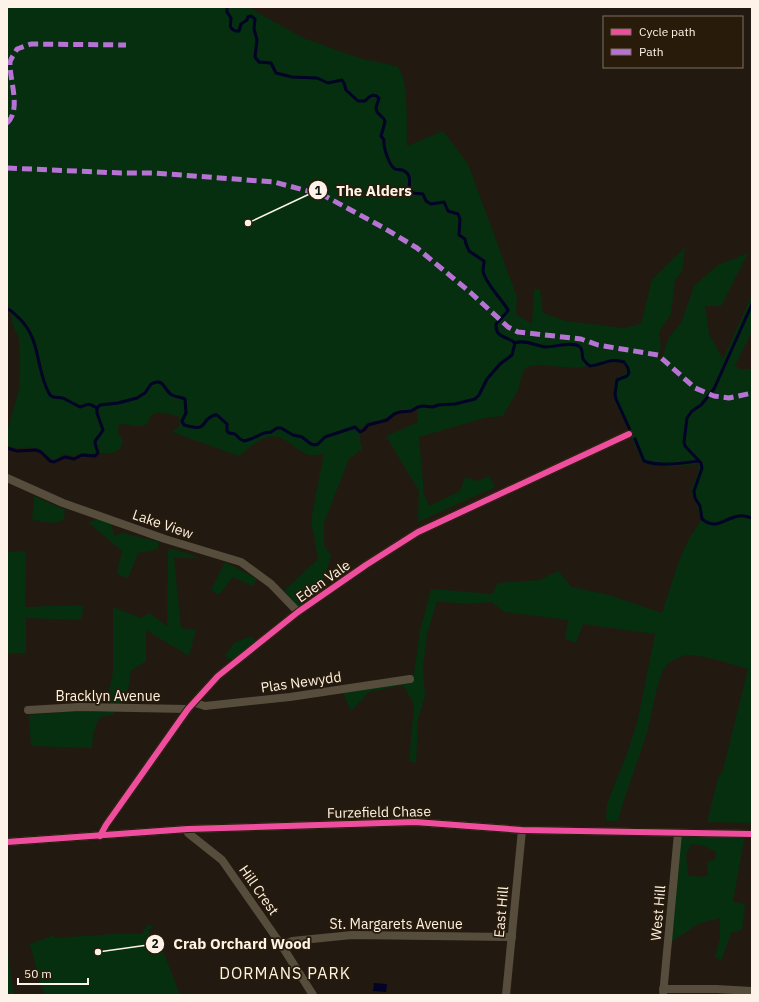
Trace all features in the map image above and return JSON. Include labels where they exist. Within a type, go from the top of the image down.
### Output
[{"type":"street","name":"Eden Vale","points":[[100,836],[188,709],[218,676],[298,612],[366,565],[418,532],[629,434]]},
{"type":"street","name":"Lake View","points":[[7,478],[63,503],[165,539],[241,562],[271,584],[298,612]]},
{"type":"street","name":"Plas Newydd","points":[[195,703],[205,706],[290,697],[410,679]]},
{"type":"street","name":"Bracklyn Avenue","points":[[28,710],[80,707],[188,709]]},
{"type":"street","name":"Furzefield Chase","points":[[7,842],[188,829],[415,822],[522,830],[752,834]]},
{"type":"street","name":"Hill Crest","points":[[188,829],[188,833],[222,860],[282,946],[313,995]]},
{"type":"street","name":"East Hill","points":[[506,995],[522,830]]},
{"type":"street","name":"West Hill","points":[[663,992],[678,833]]},
{"type":"street","name":"St. Margarets Avenue","points":[[282,946],[292,941],[352,935],[512,937]]},
{"type":"street","points":[[663,992],[716,989],[752,991]]},
{"type":"green space","points":[[7,7],[250,7],[303,38],[359,58],[396,66],[400,71],[405,91],[407,146],[443,131],[468,164],[517,297],[516,314],[532,324],[534,289],[540,289],[543,313],[566,321],[623,328],[641,324],[652,279],[685,248],[682,272],[675,280],[671,314],[659,332],[661,348],[657,357],[661,360],[669,337],[681,323],[694,286],[718,265],[748,253],[721,306],[705,306],[709,334],[723,359],[751,297],[752,289],[752,331],[735,366],[740,369],[752,369],[752,823],[707,822],[719,775],[723,770],[748,669],[706,657],[689,655],[675,659],[668,663],[662,673],[657,688],[648,729],[618,821],[606,821],[607,804],[629,748],[638,719],[655,634],[583,624],[576,643],[565,639],[568,620],[504,612],[491,602],[466,604],[437,601],[427,634],[423,668],[425,697],[418,719],[416,763],[409,761],[414,704],[403,685],[369,692],[351,711],[343,693],[413,680],[420,631],[431,589],[492,594],[498,583],[540,580],[558,571],[572,587],[609,595],[662,613],[682,553],[701,521],[692,491],[698,473],[698,464],[656,466],[643,463],[614,399],[613,394],[615,379],[627,372],[622,363],[614,362],[591,368],[587,366],[578,368],[538,365],[530,366],[525,369],[522,374],[518,390],[503,416],[485,418],[419,437],[424,494],[429,506],[460,491],[465,477],[477,481],[490,476],[495,487],[418,522],[419,491],[386,436],[418,422],[417,410],[400,410],[382,420],[369,422],[360,429],[362,449],[349,459],[324,523],[324,545],[331,556],[322,585],[299,608],[284,591],[318,559],[311,521],[324,453],[315,455],[307,454],[281,438],[274,437],[261,440],[239,456],[172,432],[180,426],[179,417],[161,413],[152,415],[144,425],[139,426],[124,424],[118,426],[118,433],[123,441],[121,448],[113,453],[82,453],[74,456],[64,454],[54,460],[43,451],[35,448],[19,448],[7,445],[7,433],[19,389],[20,363],[19,339],[13,325],[7,297]]},
{"type":"green space","points":[[34,496],[65,510],[64,520],[54,523],[32,520]]},
{"type":"green space","points":[[101,519],[111,523],[114,536],[123,533],[159,542],[158,549],[138,553],[128,578],[117,574],[122,551],[88,522]]},
{"type":"green space","points":[[168,549],[173,549],[201,558],[174,558],[181,628],[196,630],[189,656],[146,630],[146,661],[131,671],[126,701],[112,715],[100,717],[96,724],[92,748],[31,746],[29,715],[67,712],[105,712],[113,672],[113,607],[141,618],[149,613],[167,626]]},
{"type":"green space","points":[[26,551],[25,607],[84,605],[81,620],[26,618],[26,653],[7,654],[7,552]]},
{"type":"green space","points":[[225,562],[257,579],[252,586],[233,577],[219,595],[211,590]]},
{"type":"green space","points":[[251,636],[256,641],[232,661],[225,656],[234,643]]},
{"type":"green space","points":[[678,833],[745,834],[733,902],[745,904],[742,930],[731,933],[721,961],[715,957],[720,938],[720,918],[698,924],[668,944]],"holes":[[[692,844],[704,846],[716,852],[715,860],[707,861],[708,876],[688,876],[686,854]]]},
{"type":"green space","points":[[147,925],[153,926],[153,928],[148,930],[150,933],[155,934],[180,995],[45,995],[39,979],[30,944],[54,935],[55,938],[114,934],[142,934]]},
{"type":"green space","points":[[7,947],[14,995],[8,995]]},
{"type":"water","points":[[374,983],[387,984],[386,992],[373,991]]},
{"type":"waterway","points":[[227,7],[227,12],[231,18],[230,24],[233,30],[239,31],[241,24],[247,20],[248,17],[251,16],[255,19],[254,29],[257,40],[255,57],[259,62],[271,63],[276,73],[292,77],[317,78],[328,83],[342,80],[346,90],[358,101],[365,101],[373,95],[379,98],[376,108],[377,112],[385,122],[381,136],[384,140],[385,151],[391,164],[395,169],[402,170],[407,173],[410,180],[409,188],[413,193],[423,194],[426,201],[431,204],[444,202],[448,211],[458,214],[460,219],[459,235],[465,239],[469,251],[484,261],[484,276],[508,310],[496,324],[497,332],[515,343]]},
{"type":"waterway","points":[[752,304],[714,389],[701,405],[692,411],[687,418],[684,442],[685,446],[701,463],[702,468],[694,491],[695,498],[700,506],[702,519],[712,524],[716,524],[739,516],[752,518]]},
{"type":"waterway","points":[[7,309],[12,311],[19,318],[31,336],[35,345],[42,376],[50,395],[53,397],[63,398],[80,407],[88,404],[97,408]]},
{"type":"waterway","points":[[515,343],[526,342],[546,347],[569,344],[577,345],[582,350],[583,359],[590,366],[615,360],[624,362],[629,373],[627,376],[617,380],[615,394],[630,430]]},
{"type":"waterway","points":[[97,408],[100,405],[118,403],[137,398],[145,393],[151,384],[159,382],[172,395],[185,399],[186,413],[182,421],[184,425],[198,427],[204,424],[210,417],[217,415],[227,424],[227,431],[229,433],[235,434],[244,441],[264,433],[271,432],[277,428],[281,428],[293,435],[302,437],[311,444],[315,445],[325,437],[355,427],[360,432],[368,425],[387,420],[394,414],[400,412],[411,411],[423,406],[433,407],[475,399],[479,395],[487,379],[500,364],[512,355],[515,343]]},
{"type":"waterway","points":[[7,448],[17,451],[36,450],[41,452],[50,461],[54,462],[65,457],[74,459],[82,455],[95,456],[98,453],[95,441],[103,430],[97,413],[97,408]]},
{"type":"waterway","points":[[635,439],[644,461],[657,464],[699,461]]},
{"type":"marked path","points":[[7,123],[14,110],[14,94],[10,62],[17,49],[31,44],[126,45]]},
{"type":"marked path","points":[[7,168],[155,173],[274,182],[323,195],[384,228],[417,248],[471,293],[508,327],[518,332],[581,339],[598,345],[658,355],[695,388],[714,396],[729,398],[752,393]]},
{"type":"cycle path","points":[[100,836],[106,825],[188,709],[218,676],[298,612],[366,565],[418,532],[629,434]]},
{"type":"cycle path","points":[[7,842],[188,829],[415,822],[522,830],[752,834]]},
{"type":"place","name":"The Alders","points":[[248,223]]},
{"type":"place","name":"Crab Orchard Wood","points":[[98,952]]},
{"type":"district","name":"DORMANS PARK","points":[[285,973]]}]
